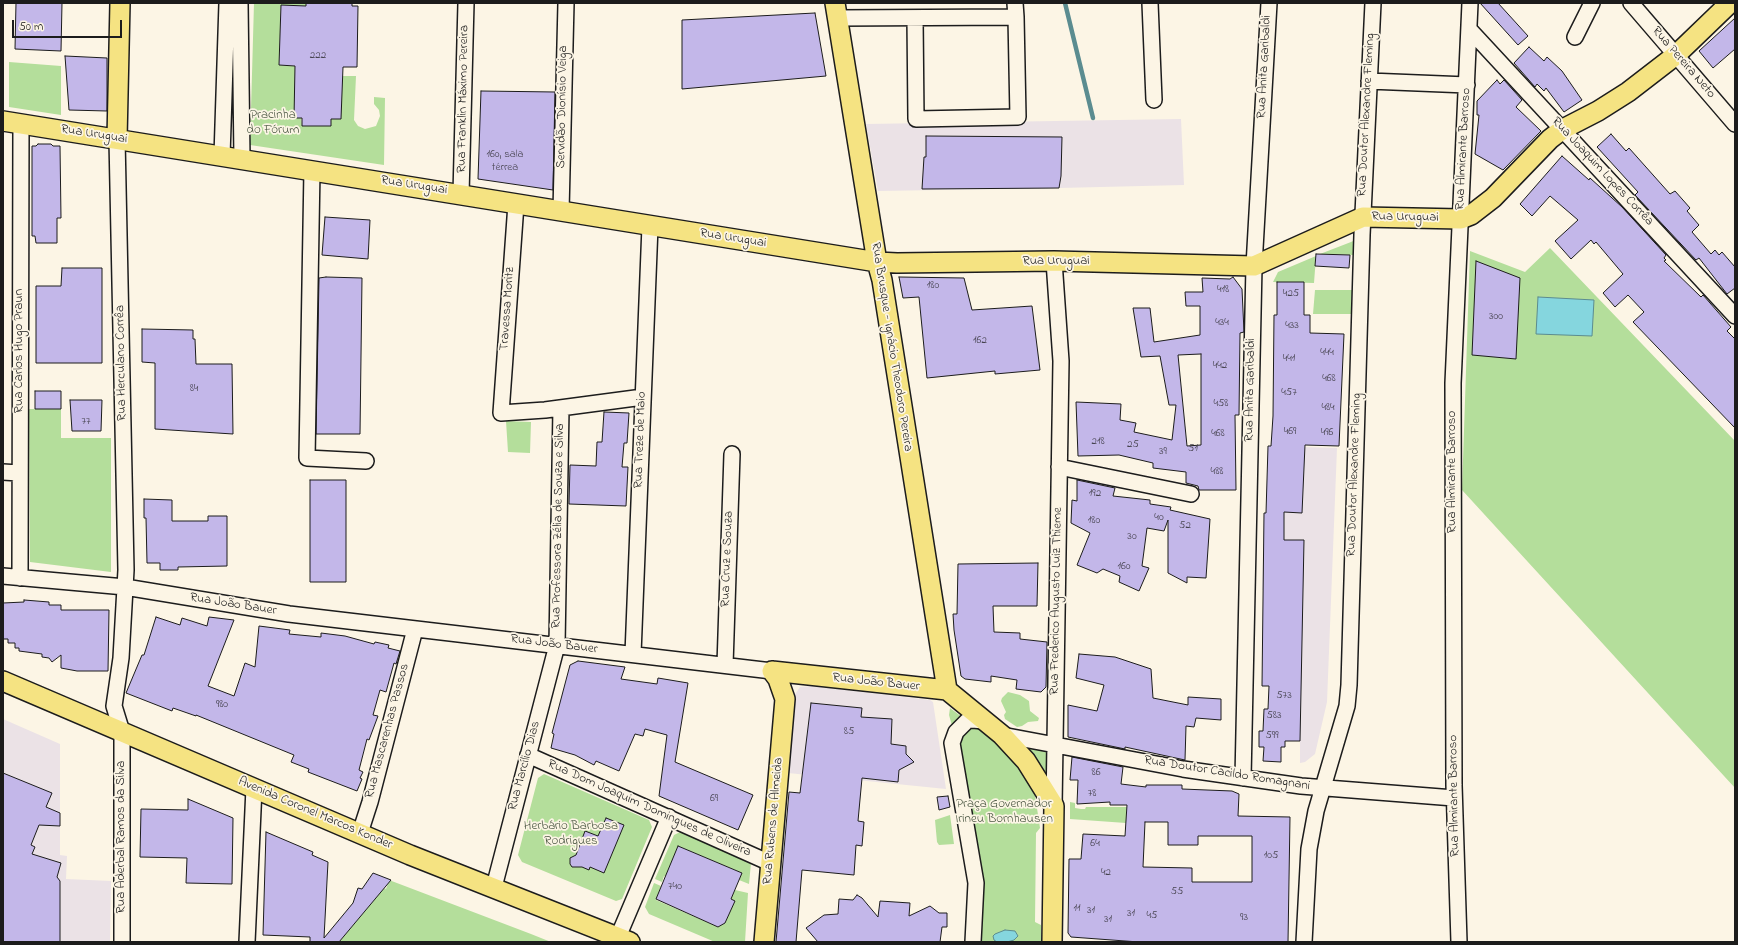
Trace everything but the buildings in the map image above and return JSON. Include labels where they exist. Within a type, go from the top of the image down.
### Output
[{"type":"main road","points":[[117,139],[120,3]]},
{"type":"main road","points":[[1461,219],[1471,215],[1493,198],[1532,156],[1563,129],[1614,102],[1676,55],[1730,3]]},
{"type":"main road","name":"Rua Brusque - Ignácio Theodoro Pereira","points":[[836,10],[877,262],[883,288],[946,690]]},
{"type":"main road","name":"Rua Uruguai","points":[[12,122],[877,262],[1054,261],[1254,266],[1363,217],[1461,219]]},
{"type":"main road","name":"Rua João Bauer","points":[[772,671],[946,690]]},
{"type":"main road","name":"Rua Rubens de Almeida","points":[[764,942],[784,699],[778,679],[772,671]]},
{"type":"main road","points":[[784,699],[789,690],[805,675]]},
{"type":"main road","name":"Avenida Coronel Marcos Konder","points":[[3,681],[410,855],[494,887],[624,940]]},
{"type":"main road","points":[[946,690],[1002,735],[1026,761],[1054,806]]},
{"type":"main road","name":"Rua Frederico Augusto Luiz Thieme","points":[[1052,942],[1054,806]]},
{"type":"street","points":[[222,156],[226,3]]},
{"type":"street","points":[[240,3],[242,159]]},
{"type":"street","name":"Rua Franklin Máximo Pereira","points":[[461,194],[466,3]]},
{"type":"street","name":"Servidão Dionísio Veiga","points":[[561,211],[566,3]]},
{"type":"street","points":[[1150,3],[1154,100]]},
{"type":"street","name":"Rua Anita Garibaldi","points":[[1242,778],[1254,266],[1269,3]]},
{"type":"street","name":"Rua Doutor Alexandre Fleming","points":[[1304,942],[1308,849],[1316,811],[1347,706],[1350,685],[1363,217],[1373,3]]},
{"type":"street","name":"Rua Almirante Barroso","points":[[1459,942],[1454,798],[1453,383],[1470,3]]},
{"type":"street","points":[[1575,38],[1592,3]]},
{"type":"street","name":"Rua Pereira Neto","points":[[1631,3],[1735,124]]},
{"type":"street","points":[[836,10],[915,18],[1016,10],[1018,117],[916,119],[915,18]]},
{"type":"street","name":"Rua Joaquim Lopes Corrêa","points":[[1469,29],[1735,316]]},
{"type":"street","points":[[1369,81],[1467,85]]},
{"type":"street","name":"Rua Carlos Hugo Praun","points":[[12,122],[20,578]]},
{"type":"street","name":"Rua Herculano Corrêa","points":[[117,139],[126,587],[121,658],[114,706],[122,732]]},
{"type":"street","points":[[312,170],[307,458],[366,461]]},
{"type":"street","name":"Travessa Moritz","points":[[516,204],[501,413],[562,408]]},
{"type":"street","name":"Rua Treze de Maio","points":[[633,654],[650,226]]},
{"type":"street","name":"Rua Frederico Augusto Luiz Thieme","points":[[1054,261],[1061,361],[1054,806]]},
{"type":"street","points":[[562,408],[643,397]]},
{"type":"street","name":"Rua Professora Zélia de Souza e Silva","points":[[557,645],[562,408]]},
{"type":"street","name":"Rua Cruz e Souza","points":[[725,665],[732,454]]},
{"type":"street","points":[[1060,467],[1191,494]]},
{"type":"street","points":[[3,472],[19,473]]},
{"type":"street","name":"Rua João Bauer","points":[[3,576],[126,587],[289,614],[772,671]]},
{"type":"street","name":"Rua Mascarenhas Passos","points":[[360,833],[370,802],[414,629]]},
{"type":"street","name":"Rua Marcílio Dias","points":[[494,887],[557,645]]},
{"type":"street","points":[[973,942],[976,883],[952,743],[956,732],[967,721],[984,721]]},
{"type":"street","name":"Rua Aderbal Ramos da Silva","points":[[122,732],[122,942]]},
{"type":"street","name":"Rua Doutor Cacildo Romagnani","points":[[1002,735],[1242,778],[1323,788],[1454,798]]},
{"type":"street","name":"Rua Dom Joaquim Domingues de Oliveira","points":[[528,755],[770,863]]},
{"type":"street","points":[[247,942],[254,788]]},
{"type":"street","points":[[624,940],[669,817]]},
{"type":"shaded area","points":[[1181,119],[1184,185],[878,191],[866,124]]},
{"type":"shaded area","points":[[1268,446],[1337,448],[1327,702],[1315,754],[1305,762],[1300,763],[1300,731],[1264,590],[1262,590],[1264,513],[1268,513]]},
{"type":"shaded area","points":[[812,686],[930,700],[933,702],[946,789],[788,773],[794,696],[800,687]]},
{"type":"shaded area","points":[[3,719],[60,744],[60,855],[67,856],[66,879],[111,881],[110,942],[3,942]]},
{"type":"green space","name":"Pracinha do Fórum","points":[[254,3],[306,3],[306,6],[281,6],[279,65],[295,66],[302,126],[331,126],[331,119],[342,76],[356,76],[354,120],[358,126],[365,129],[376,126],[380,116],[379,110],[374,104],[374,97],[385,98],[384,165],[250,145]]},
{"type":"green space","points":[[9,62],[61,66],[61,115],[9,107]]},
{"type":"green space","points":[[1353,241],[1353,255],[1320,254],[1351,242]]},
{"type":"green space","points":[[1550,248],[1735,441],[1735,788],[1462,490],[1470,251],[1525,272]]},
{"type":"green space","points":[[1316,256],[1314,283],[1273,282],[1278,272]]},
{"type":"green space","points":[[1315,290],[1352,290],[1351,314],[1313,314]]},
{"type":"green space","points":[[29,409],[61,409],[61,438],[111,438],[111,572],[30,562]]},
{"type":"green space","points":[[506,421],[531,422],[530,453],[508,452]]},
{"type":"green space","points":[[1008,692],[1020,695],[1029,701],[1030,711],[1039,718],[1038,721],[1028,722],[1017,727],[1005,719],[1004,715],[1006,712],[1001,701]]},
{"type":"green space","name":"Praça Governador Irineu Bornhausen","points":[[950,708],[1007,751],[1027,778],[1035,795],[1040,828],[1036,833],[1035,922],[1041,925],[1041,942],[978,942],[958,747],[949,715]]},
{"type":"green space","points":[[1030,748],[1048,751],[1048,779],[1029,751]]},
{"type":"green space","name":"Herbário Barbosa Rodrigues","points":[[544,774],[649,820],[652,827],[622,899],[616,901],[522,862],[518,855],[538,778]]},
{"type":"green space","points":[[1070,802],[1075,803],[1075,808],[1081,809],[1085,809],[1086,807],[1127,807],[1126,823],[1070,819]]},
{"type":"green space","points":[[950,815],[954,844],[939,845],[937,842],[935,820]]},
{"type":"green space","points":[[680,832],[751,863],[749,884],[739,880],[742,873],[678,846],[666,877],[664,876],[662,882],[655,879],[674,835]]},
{"type":"green space","points":[[389,880],[551,942],[339,942],[384,888],[386,889]]},
{"type":"green space","points":[[654,883],[661,886],[656,900],[718,927],[725,923],[735,901],[731,899],[735,890],[748,893],[745,942],[715,942],[649,914],[645,907]]},
{"type":"water","points":[[1538,297],[1594,300],[1592,336],[1536,334]]},
{"type":"water","points":[[1005,930],[1015,931],[1018,936],[1014,940],[1007,942],[997,942],[994,940],[993,936],[995,934]]},
{"type":"waterway","points":[[1065,3],[1093,118]]}]
